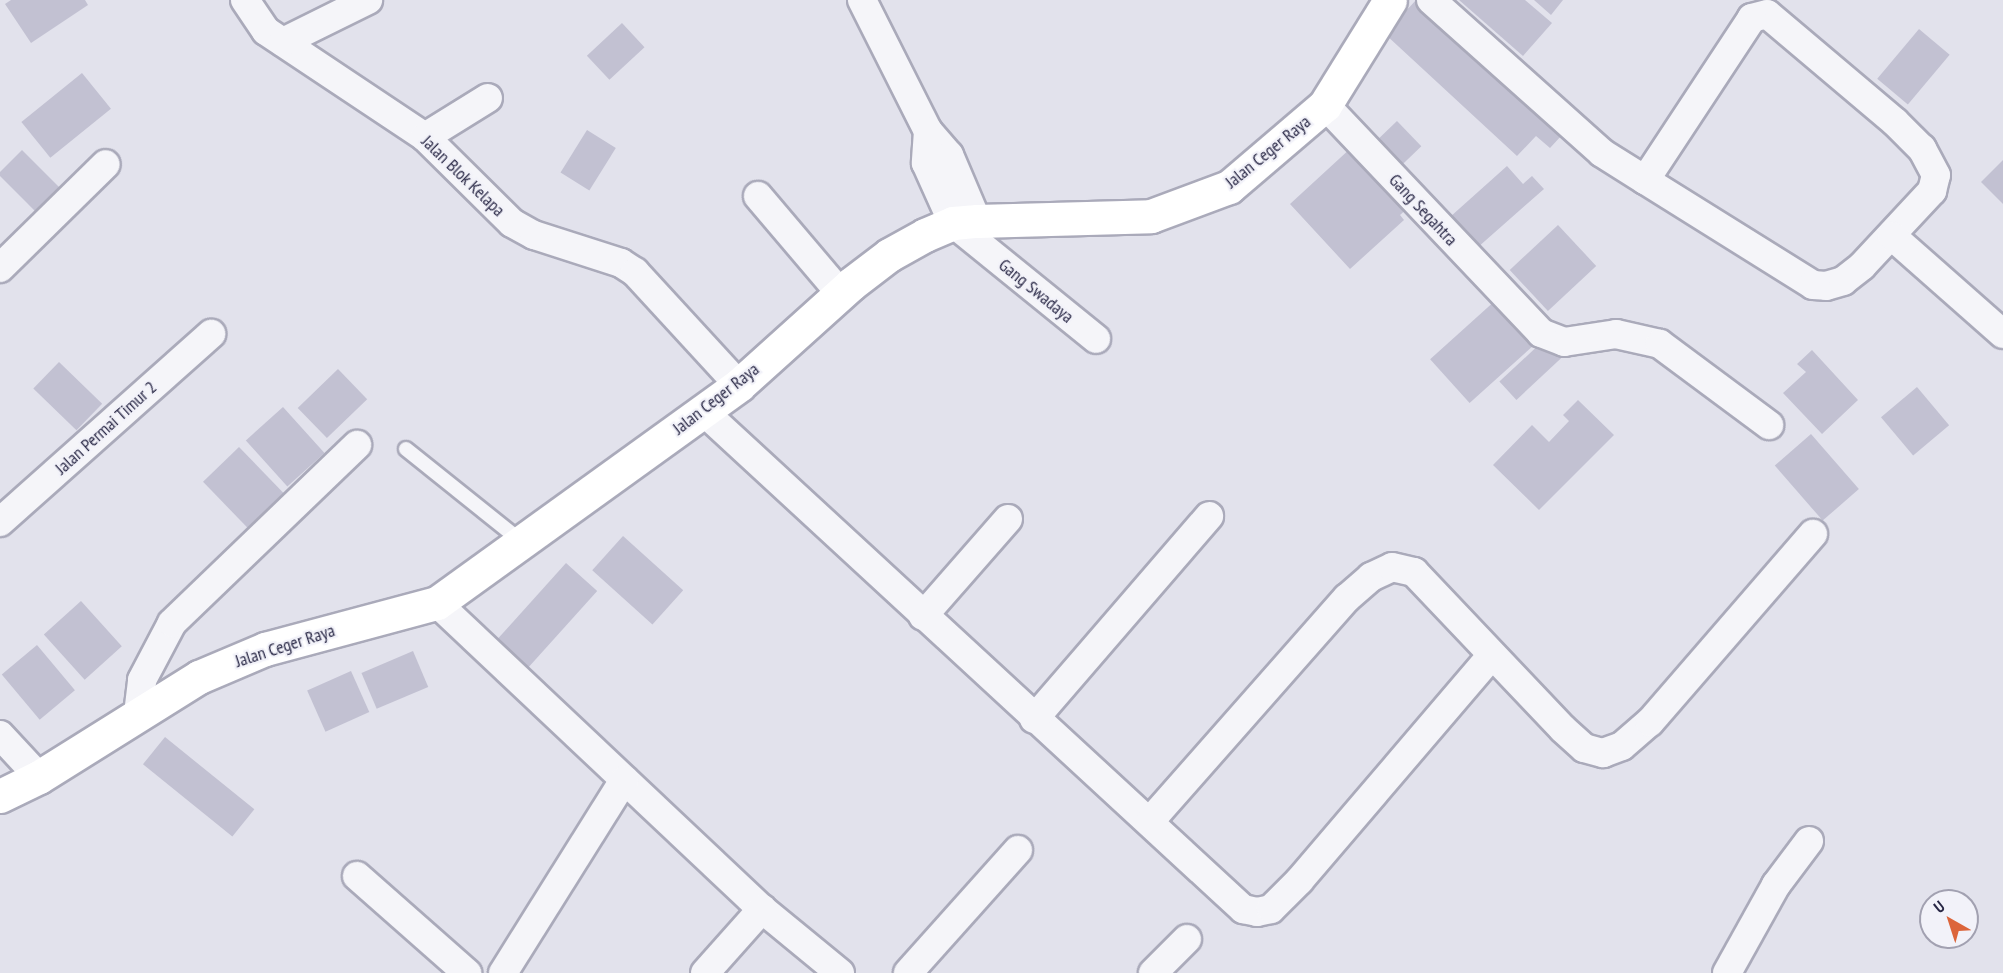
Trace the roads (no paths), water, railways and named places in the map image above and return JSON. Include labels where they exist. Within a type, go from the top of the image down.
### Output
[{"type":"main road","name":"Jalan Ceger Raya","points":[[0,796],[39,777],[199,677],[265,649],[437,603],[738,385],[889,255],[969,229],[1151,216],[1229,187],[1325,105],[1390,0]]},
{"type":"street","name":"Jalan Blok Kelapa","points":[[245,0],[266,31],[425,137],[512,223],[534,235],[621,263],[635,272],[738,385]]},
{"type":"street","points":[[283,42],[368,0]]},
{"type":"street","points":[[862,0],[928,131],[949,155],[969,229]]},
{"type":"street","points":[[1431,0],[1602,153],[1644,180],[1813,285],[1826,286],[1843,281],[1892,236],[1932,191],[1936,175],[1932,163],[1895,122],[1767,14],[1752,18],[1644,180]]},
{"type":"street","points":[[425,137],[488,98]]},
{"type":"street","name":"Gang Segahtra","points":[[1325,105],[1522,314],[1551,340],[1564,342],[1616,334],[1660,344],[1769,425]]},
{"type":"street","points":[[0,268],[106,164]]},
{"type":"street","points":[[758,196],[841,294]]},
{"type":"street","name":"Gang Swadaya","points":[[969,229],[1096,339]]},
{"type":"street","points":[[1892,236],[2003,334]]},
{"type":"street","name":"Jalan Permai Timur 2","points":[[0,522],[212,334]]},
{"type":"street","points":[[703,411],[1035,719],[1151,820],[1243,909],[1257,912],[1270,909],[1299,881],[1491,656]]},
{"type":"street","points":[[138,714],[142,680],[172,623],[357,446]]},
{"type":"street","points":[[1035,719],[1209,516]]},
{"type":"street","points":[[923,616],[1008,519]]},
{"type":"street","points":[[1151,820],[1347,598],[1392,567],[1414,572],[1491,656],[1584,748],[1603,753],[1622,746],[1650,722],[1813,534]]},
{"type":"street","points":[[437,603],[762,909],[840,973]]},
{"type":"street","points":[[0,735],[39,777]]},
{"type":"street","points":[[503,973],[624,780]]},
{"type":"street","points":[[1727,973],[1776,885],[1809,842]]},
{"type":"street","points":[[908,973],[1018,850]]},
{"type":"street","points":[[357,876],[467,973]]},
{"type":"street","points":[[705,973],[762,909]]},
{"type":"street","points":[[1153,973],[1187,939]]},
{"type":"lane","points":[[406,449],[522,542]]}]
